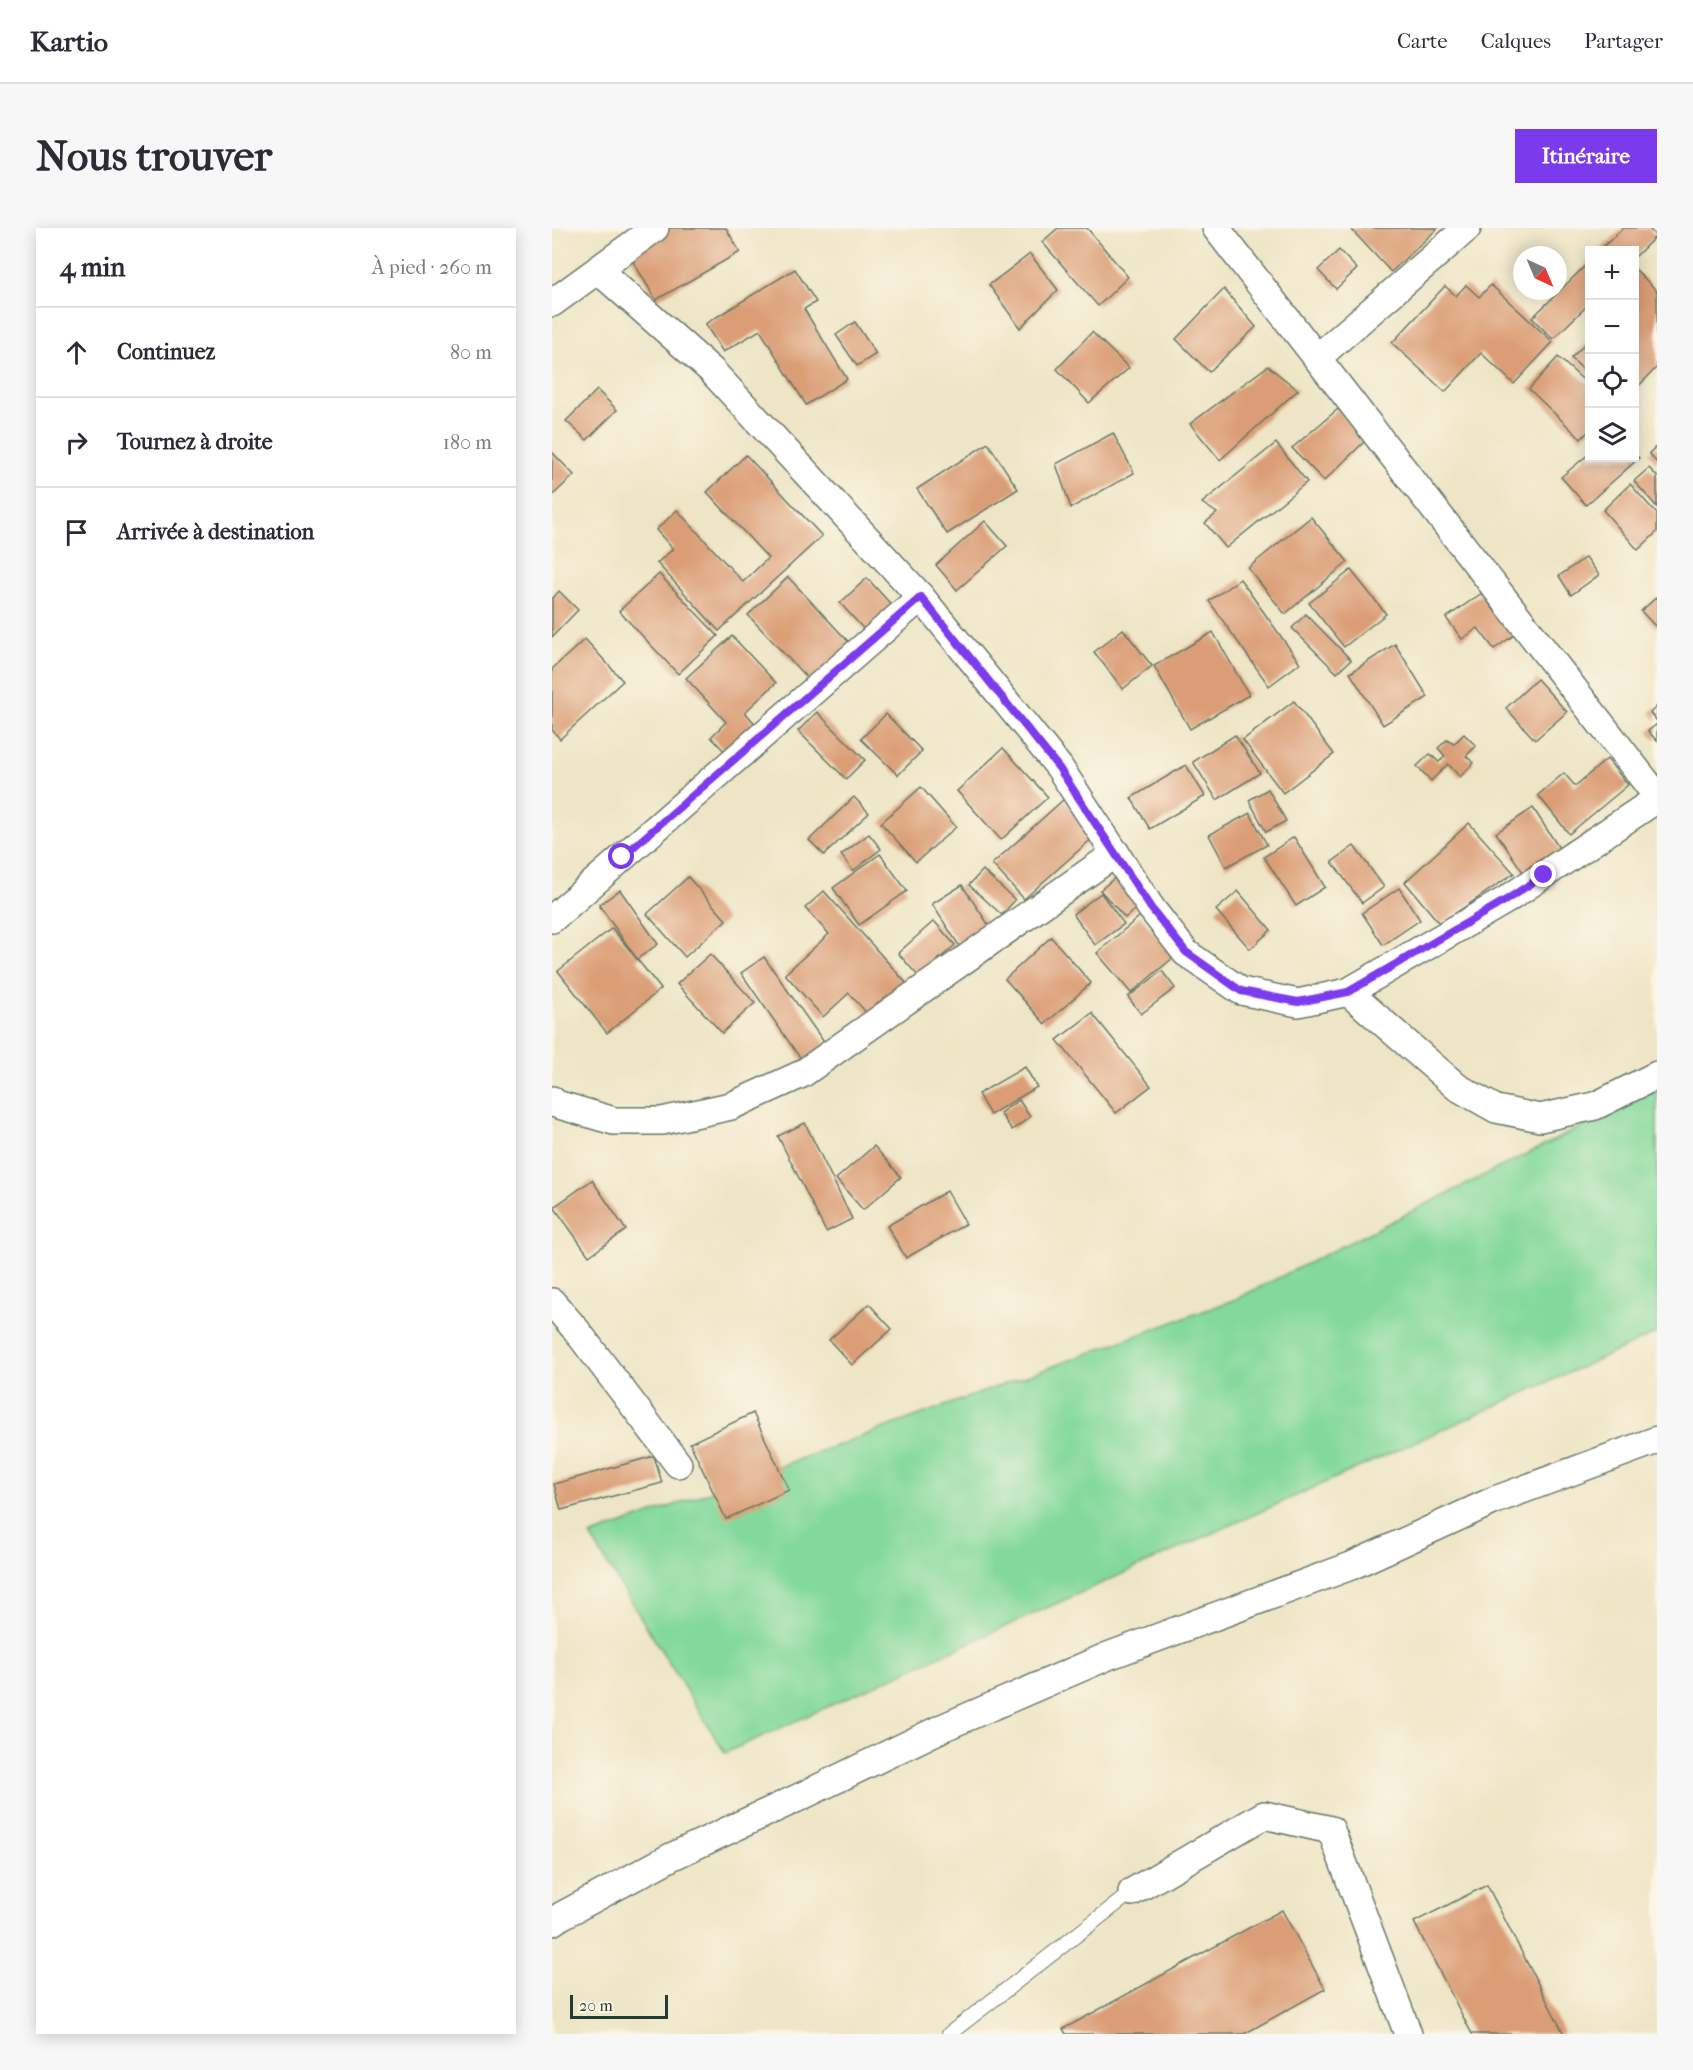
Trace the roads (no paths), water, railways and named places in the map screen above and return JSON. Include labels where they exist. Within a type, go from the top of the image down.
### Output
[{"type":"street","points":[[552,303],[655,228]]},
{"type":"street","points":[[598,270],[711,370],[921,597],[1059,768],[1151,908],[1186,952],[1241,991],[1298,1002],[1348,992],[1506,900],[1657,798],[1216,228]]},
{"type":"street","points":[[1317,358],[1467,228]]},
{"type":"street","points":[[552,919],[921,597]]},
{"type":"street","points":[[552,1100],[556,1104],[614,1121],[662,1121],[731,1106],[802,1074],[1116,853]]},
{"type":"street","points":[[1348,992],[1457,1087],[1496,1109],[1540,1118],[1595,1106],[1657,1075]]},
{"type":"street","points":[[552,1302],[577,1331],[678,1464]]},
{"type":"street","points":[[552,1922],[671,1857],[993,1706],[1108,1656],[1351,1566],[1495,1500],[1657,1440]]},
{"type":"street","points":[[1132,1892],[1264,1815],[1331,1830],[1408,2034]]},
{"type":"lane","points":[[949,2034],[1132,1892]]}]
